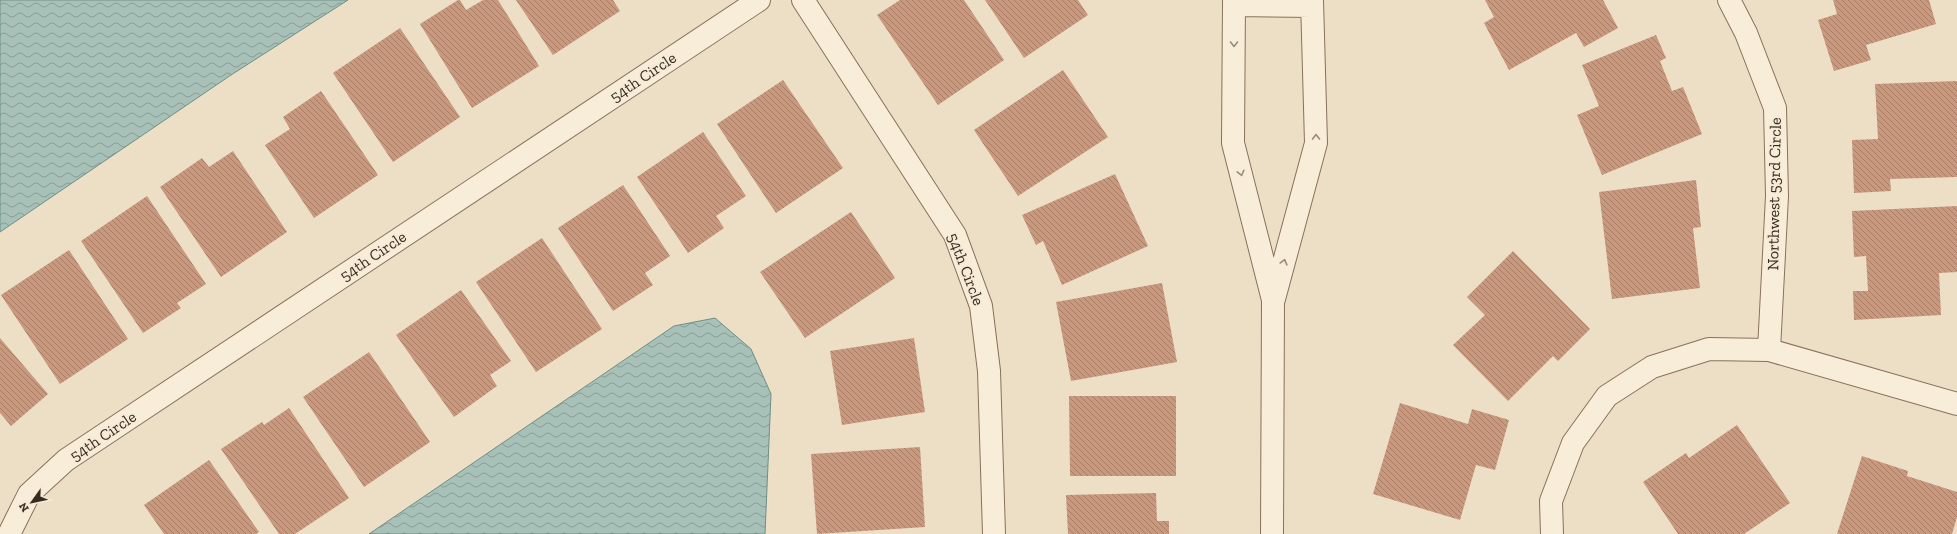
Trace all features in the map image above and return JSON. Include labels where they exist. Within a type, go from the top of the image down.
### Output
[{"type":"street","name":"54th Circle","points":[[9,534],[29,494],[66,460],[759,0]]},
{"type":"street","name":"54th Circle","points":[[802,0],[955,234],[982,306],[989,371],[994,534]]},
{"type":"street","name":"Northwest 53rd Circle","points":[[1729,0],[1746,33],[1775,108],[1777,196],[1769,350]]},
{"type":"street","points":[[1272,534],[1274,300],[1316,143],[1312,3],[1234,3],[1233,143],[1274,300]]},
{"type":"street","points":[[1552,534],[1551,501],[1573,443],[1607,396],[1652,367],[1709,349],[1769,350],[1957,404]]},
{"type":"water","points":[[0,0],[348,0],[231,75],[0,232]]},
{"type":"water","points":[[715,318],[751,349],[771,394],[765,534],[369,534],[674,326]]},
{"type":"building","points":[[460,0],[466,10],[483,0],[498,0],[539,66],[472,108],[420,24]]},
{"type":"building","points":[[516,0],[613,0],[620,11],[553,55]]},
{"type":"building","points":[[900,0],[964,0],[1004,60],[938,105],[877,15]]},
{"type":"building","points":[[985,0],[1078,0],[1088,15],[1024,58]]},
{"type":"building","points":[[1485,0],[1603,0],[1618,28],[1584,47],[1576,33],[1509,70],[1484,23],[1494,17]]},
{"type":"building","points":[[1833,0],[1929,0],[1936,24],[1866,45],[1871,60],[1834,71],[1818,20],[1837,14]]},
{"type":"building","points":[[400,28],[460,117],[393,162],[333,73]]},
{"type":"building","points":[[1656,35],[1666,58],[1660,61],[1672,91],[1683,87],[1702,134],[1602,175],[1577,115],[1599,106],[1582,65]]},
{"type":"building","points":[[1063,70],[1108,137],[1018,196],[974,130]]},
{"type":"building","points":[[783,80],[843,168],[776,213],[717,124]]},
{"type":"building","points":[[1957,81],[1957,177],[1890,179],[1891,191],[1854,193],[1852,140],[1878,139],[1875,84]]},
{"type":"building","points":[[321,91],[378,175],[314,218],[265,145],[290,129],[283,117]]},
{"type":"building","points":[[703,132],[746,196],[716,216],[724,228],[688,253],[637,177]]},
{"type":"building","points":[[233,151],[287,232],[221,277],[160,187],[202,158],[209,167]]},
{"type":"building","points":[[1115,174],[1148,246],[1062,285],[1043,241],[1036,245],[1022,215]]},
{"type":"building","points":[[1696,180],[1701,227],[1693,228],[1700,288],[1612,299],[1599,192]]},
{"type":"building","points":[[623,185],[670,256],[645,273],[653,285],[613,311],[558,228]]},
{"type":"building","points":[[147,196],[206,284],[177,303],[181,308],[143,333],[81,241]]},
{"type":"building","points":[[1957,206],[1957,272],[1939,273],[1941,315],[1854,320],[1853,291],[1868,291],[1866,256],[1854,257],[1852,211]]},
{"type":"building","points":[[851,212],[895,278],[805,338],[760,272]]},
{"type":"building","points":[[542,238],[602,329],[536,372],[476,282]]},
{"type":"building","points":[[69,250],[128,339],[60,384],[1,295]]},
{"type":"building","points":[[1513,251],[1590,329],[1558,361],[1553,356],[1508,401],[1453,345],[1485,315],[1467,297]]},
{"type":"building","points":[[1162,283],[1177,362],[1071,381],[1056,302]]},
{"type":"building","points":[[461,290],[511,361],[490,375],[497,386],[454,417],[396,335]]},
{"type":"building","points":[[0,338],[48,394],[11,426],[0,413]]},
{"type":"building","points":[[914,338],[925,412],[842,425],[830,351]]},
{"type":"building","points":[[369,352],[430,442],[364,487],[303,397]]},
{"type":"building","points":[[1069,396],[1176,396],[1176,476],[1070,476]]},
{"type":"building","points":[[1400,403],[1468,424],[1472,409],[1509,420],[1495,470],[1476,465],[1460,520],[1373,494]]},
{"type":"building","points":[[289,408],[349,498],[295,534],[279,534],[221,449],[262,422],[264,425]]},
{"type":"building","points":[[1737,425],[1790,503],[1744,534],[1678,534],[1643,482],[1686,453],[1689,458]]},
{"type":"building","points":[[920,447],[925,527],[817,534],[811,454]]},
{"type":"building","points":[[1862,456],[1908,471],[1907,476],[1957,492],[1957,517],[1952,534],[1837,534]]},
{"type":"building","points":[[209,460],[259,532],[256,534],[164,534],[144,505]]},
{"type":"building","points":[[1156,493],[1157,521],[1169,521],[1169,534],[1068,534],[1066,495]]}]
